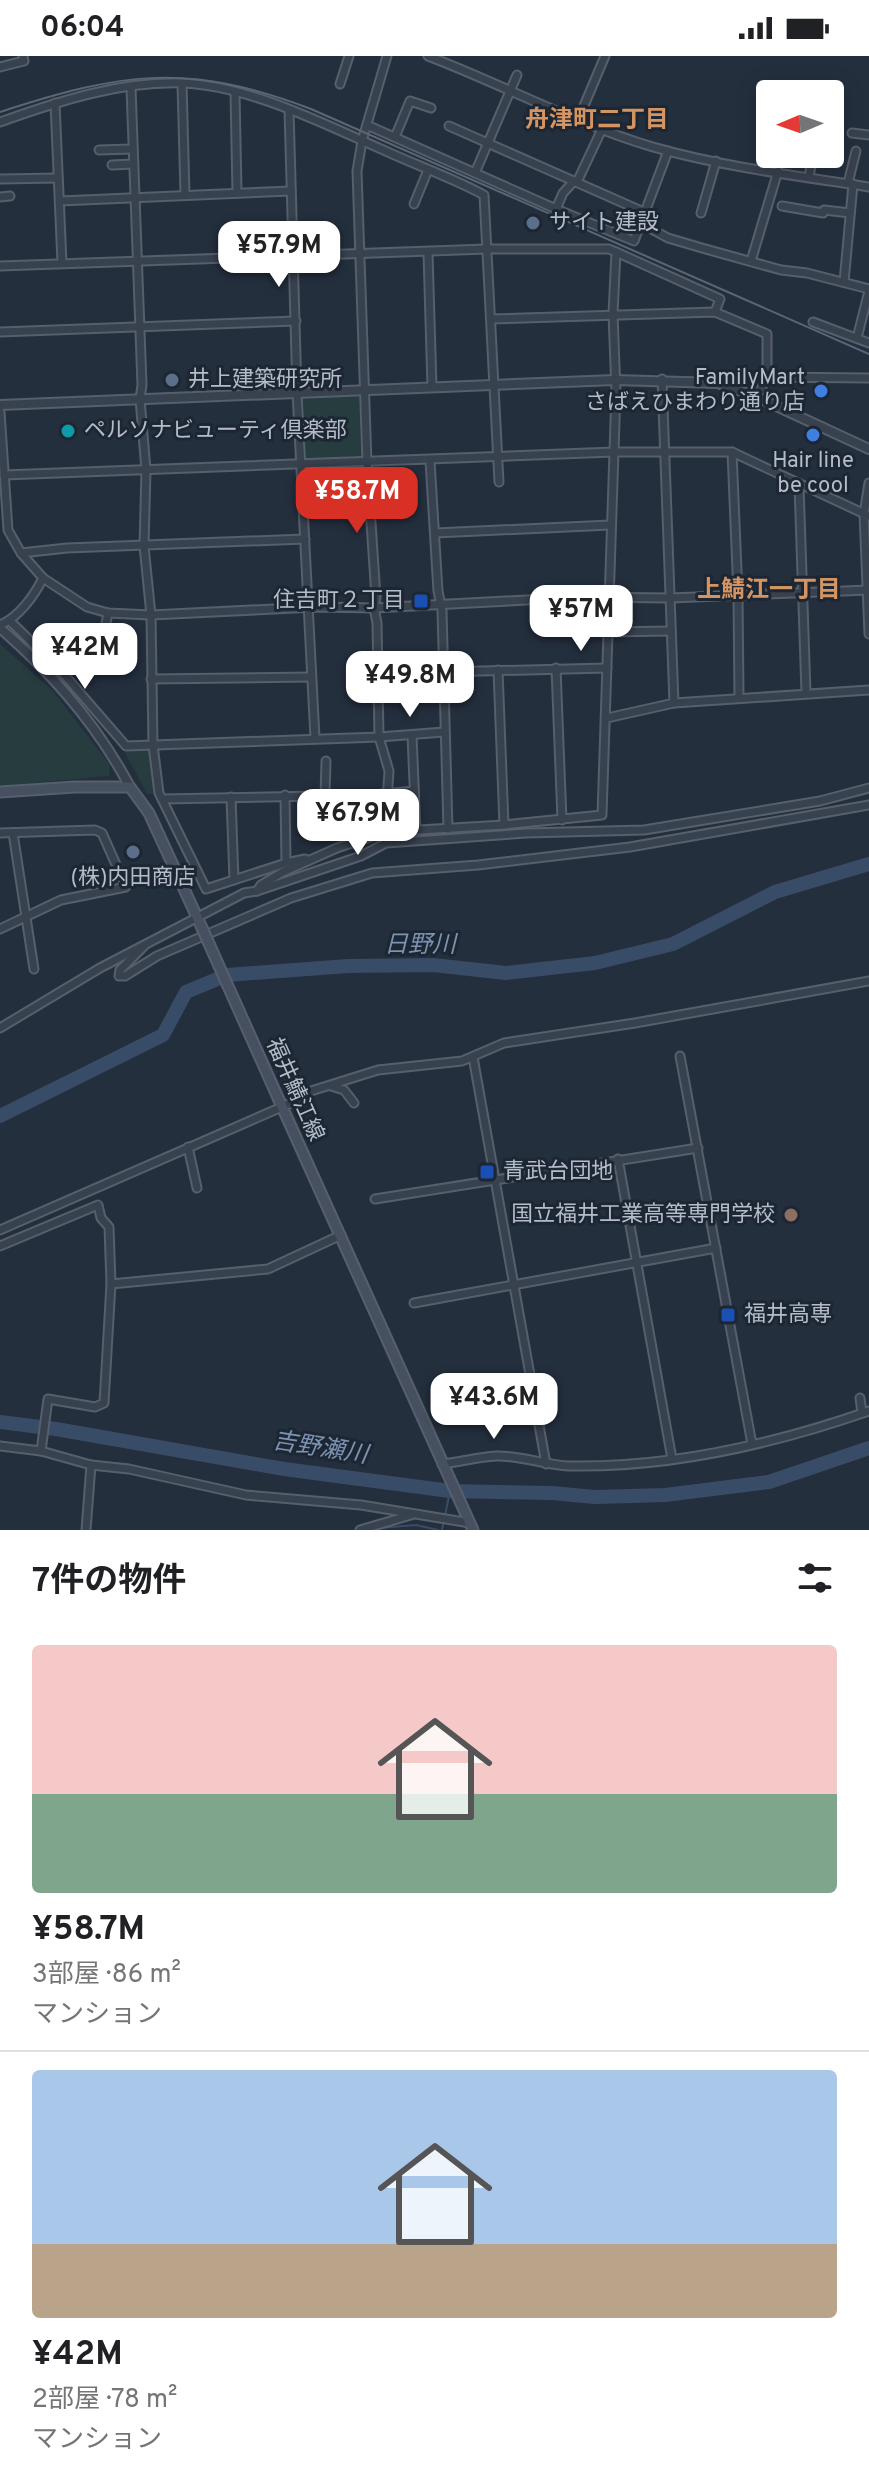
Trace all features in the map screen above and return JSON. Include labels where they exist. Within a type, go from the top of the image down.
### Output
[{"type":"main road","points":[[0,792],[130,787]]},
{"type":"main road","name":"福井鯖江線","points":[[130,787],[149,813],[197,916],[470,1523]]},
{"type":"street","points":[[0,67],[24,61],[23,56]]},
{"type":"street","points":[[340,84],[349,56]]},
{"type":"street","points":[[385,832],[389,771],[379,737],[376,597],[367,463],[357,171],[362,141],[387,56]]},
{"type":"street","points":[[428,56],[578,120],[668,151],[869,187]]},
{"type":"street","points":[[456,67],[460,56]]},
{"type":"street","points":[[578,120],[605,56]]},
{"type":"street","points":[[475,173],[517,75]]},
{"type":"street","points":[[182,83],[185,195]]},
{"type":"street","points":[[0,122],[88,93],[182,83],[205,85],[289,110],[484,195],[499,482]]},
{"type":"street","points":[[131,88],[140,399],[146,470],[144,546],[151,615],[153,745],[159,793],[206,889],[286,863],[319,857]]},
{"type":"street","points":[[235,93],[237,193]]},
{"type":"street","points":[[395,137],[410,101],[431,108]]},
{"type":"street","points":[[55,103],[62,263]]},
{"type":"street","points":[[289,110],[297,392],[315,738]]},
{"type":"street","points":[[367,125],[634,241],[668,151]]},
{"type":"street","points":[[449,126],[646,213]]},
{"type":"street","points":[[556,209],[563,193],[575,182],[602,129]]},
{"type":"street","points":[[852,133],[869,135]]},
{"type":"street","points":[[99,150],[132,149]]},
{"type":"street","points":[[844,282],[849,242],[850,184],[856,151]]},
{"type":"street","points":[[701,213],[716,161]]},
{"type":"street","points":[[112,165],[133,164]]},
{"type":"street","points":[[809,177],[811,168]]},
{"type":"street","points":[[414,204],[428,170]]},
{"type":"street","points":[[751,261],[778,171]]},
{"type":"street","points":[[0,179],[58,178]]},
{"type":"street","points":[[60,201],[291,191]]},
{"type":"street","points":[[0,197],[10,196]]},
{"type":"street","points":[[782,206],[822,217],[824,210],[850,213]]},
{"type":"street","points":[[642,224],[677,241],[869,290],[857,338]]},
{"type":"street","points":[[0,266],[487,249],[609,249],[720,299],[715,312]]},
{"type":"street","points":[[257,891],[261,885],[283,872],[337,848],[385,832],[602,815],[614,452],[616,252]]},
{"type":"street","points":[[428,253],[432,387]]},
{"type":"street","points":[[491,319],[715,312],[767,334],[767,377],[757,397]]},
{"type":"street","points":[[0,332],[296,321]]},
{"type":"street","points":[[813,322],[869,343]]},
{"type":"street","points":[[767,377],[869,378]]},
{"type":"street","points":[[662,379],[674,703]]},
{"type":"street","points":[[0,405],[662,379],[718,383],[757,397],[869,449]]},
{"type":"street","points":[[0,412],[8,530],[21,553],[43,578],[87,607],[108,613],[151,615],[868,590]]},
{"type":"street","points":[[4,475],[614,452],[732,452],[866,515]]},
{"type":"street","points":[[732,452],[739,697]]},
{"type":"street","points":[[430,461],[442,611],[448,829]]},
{"type":"street","points":[[869,483],[866,515],[869,634]]},
{"type":"street","points":[[799,485],[806,693]]},
{"type":"street","points":[[435,533],[610,525]]},
{"type":"street","points":[[21,553],[305,539]]},
{"type":"street","points":[[43,578],[10,621],[0,626],[74,703],[116,760],[130,787]]},
{"type":"street","points":[[100,654],[108,613]]},
{"type":"street","points":[[10,621],[61,671],[126,746],[444,732]]},
{"type":"street","points":[[608,632],[671,631]]},
{"type":"street","points":[[556,668],[562,820]]},
{"type":"street","points":[[442,672],[607,668]]},
{"type":"street","points":[[498,670],[504,825]]},
{"type":"street","points":[[151,679],[311,677]]},
{"type":"street","points":[[607,718],[674,703],[869,690]]},
{"type":"street","points":[[412,735],[416,830]]},
{"type":"street","points":[[325,795],[326,761]]},
{"type":"street","points":[[0,1028],[150,941],[244,893],[361,856],[386,843],[526,833],[644,830],[820,801],[869,788]]},
{"type":"street","points":[[163,799],[373,795],[414,791]]},
{"type":"street","points":[[285,795],[286,863]]},
{"type":"street","points":[[231,797],[234,880]]},
{"type":"street","points":[[150,941],[120,970],[119,976],[125,976],[157,956],[291,898],[372,873],[478,865],[630,847],[869,805]]},
{"type":"street","points":[[0,833],[95,830],[102,833],[126,887],[75,895],[0,929]]},
{"type":"street","points":[[13,833],[34,969]]},
{"type":"street","points":[[0,1230],[281,1103],[378,1070],[462,1061],[504,1043],[869,981]]},
{"type":"street","points":[[680,1056],[752,1444]]},
{"type":"street","points":[[473,1057],[546,1464]]},
{"type":"street","points":[[329,1085],[344,1090],[354,1103]]},
{"type":"street","points":[[188,1147],[197,1188]]},
{"type":"street","points":[[375,1199],[698,1148]]},
{"type":"street","points":[[618,1159],[672,1459]]},
{"type":"street","points":[[0,1246],[98,1205],[101,1218],[109,1227],[111,1284],[104,1403],[95,1407],[48,1399],[41,1451]]},
{"type":"street","points":[[111,1284],[268,1269],[341,1235]]},
{"type":"street","points":[[414,1303],[716,1248]]},
{"type":"street","points":[[443,1468],[499,1456],[569,1466],[672,1459],[752,1444],[866,1412],[860,1398]]},
{"type":"street","points":[[0,1446],[41,1451],[91,1465],[129,1469],[246,1495],[361,1505],[470,1523]]},
{"type":"street","points":[[86,1530],[91,1465]]},
{"type":"street","points":[[360,1530],[413,1515]]},
{"type":"green space","points":[[359,395],[361,456],[306,459],[303,398]]},
{"type":"green space","points":[[0,644],[52,690],[110,765],[109,776],[0,786]]},
{"type":"green space","points":[[151,746],[158,793],[147,794],[122,747]]},
{"type":"waterway","name":"日野川","points":[[0,1116],[163,1035],[186,992],[227,975],[348,966],[433,965],[506,973],[595,963],[673,944],[775,892],[869,864]]},
{"type":"waterway","name":"吉野瀬川","points":[[0,1422],[284,1469],[450,1491],[595,1497],[665,1495],[769,1482],[869,1448]]},
{"type":"waterway","points":[[442,1530],[450,1491]]},
{"type":"waterway","points":[[380,1528],[416,1525],[438,1530]]},
{"type":"tram line","points":[[0,112],[83,88],[155,78],[227,84],[267,94],[311,109],[869,354]]},
{"type":"place","name":"サイト建設","points":[[533,223]]},
{"type":"place","name":"井上建築研究所","points":[[172,380]]},
{"type":"place","name":"FamilyMart さばえひまわり通り店","points":[[821,391]]},
{"type":"place","name":"ペルソナビューティ倶楽部","points":[[68,431]]},
{"type":"place","name":"Hair line be cool","points":[[813,435]]},
{"type":"place","name":"住吉町２丁目","points":[[421,601]]},
{"type":"place","name":"(株)内田商店","points":[[133,852]]},
{"type":"place","name":"青武台団地","points":[[487,1172]]},
{"type":"place","name":"国立福井工業高等専門学校","points":[[791,1215]]},
{"type":"place","name":"福井高専","points":[[728,1315]]},
{"type":"district","name":"舟津町二丁目","points":[[597,121]]},
{"type":"district","name":"上鯖江一丁目","points":[[769,591]]}]
